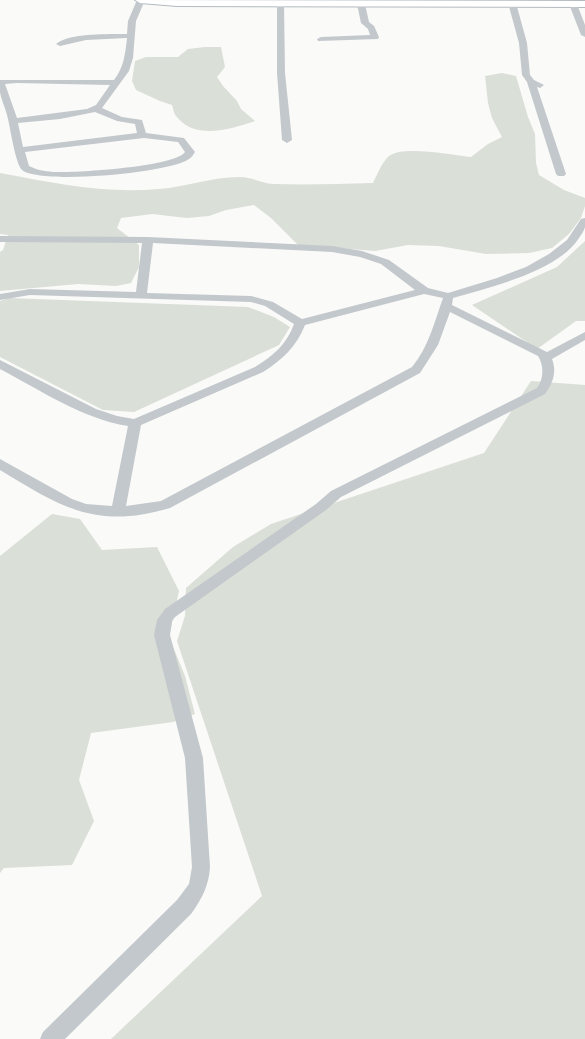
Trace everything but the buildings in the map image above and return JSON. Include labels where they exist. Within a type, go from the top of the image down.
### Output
[{"type":"main road","points":[[140,0],[177,3],[280,4],[343,2],[361,4],[518,2],[585,4]]},
{"type":"street","points":[[95,110],[99,107],[128,66],[132,21],[140,0]]},
{"type":"street","points":[[518,2],[526,75],[536,83],[561,174]]},
{"type":"street","points":[[280,4],[281,73],[287,140]]},
{"type":"street","points":[[322,39],[375,37],[371,28],[364,23],[361,4]]},
{"type":"street","points":[[573,4],[584,32]]},
{"type":"street","points":[[60,44],[74,39],[92,36],[130,36]]},
{"type":"street","points":[[20,150],[144,135],[181,140],[190,152],[188,156],[177,161],[87,175],[32,172],[24,166],[12,122],[9,105],[0,83],[17,81],[116,83]]},
{"type":"street","points":[[12,122],[95,110],[106,112],[120,119],[139,122],[141,133],[144,135]]},
{"type":"street","points":[[447,301],[530,269],[553,256],[571,242],[585,221]]},
{"type":"street","points":[[141,296],[148,240]]},
{"type":"street","points":[[3,241],[148,240],[332,249],[362,254],[385,262],[424,291],[447,301],[542,353],[547,358],[548,362],[547,382],[541,391],[336,494],[321,507],[170,613],[165,620],[162,635],[194,758],[201,867],[200,883],[184,907],[50,1039]]},
{"type":"street","points":[[0,297],[30,292],[251,299],[269,304],[300,323],[424,291]]},
{"type":"street","points":[[0,464],[76,506],[96,510],[118,511],[152,509],[164,505],[416,370],[426,359],[443,321],[447,301]]},
{"type":"street","points":[[0,364],[92,412],[114,420],[135,423],[251,374],[268,365],[282,353],[296,336],[300,323]]},
{"type":"street","points":[[547,358],[585,335]]},
{"type":"street","points":[[118,511],[135,423]]},
{"type":"shaded area","points":[[221,47],[225,67],[217,77],[237,101],[241,109],[255,121],[224,130],[203,131],[184,124],[176,116],[172,105],[136,90],[132,81],[135,61],[146,57],[178,57],[188,49]]},
{"type":"shaded area","points":[[502,73],[516,76],[528,117],[535,134],[536,163],[539,175],[564,190],[585,198],[585,206],[581,218],[569,234],[552,248],[529,253],[486,254],[439,246],[408,245],[375,251],[298,245],[271,218],[254,205],[226,210],[209,216],[187,218],[152,214],[121,218],[117,228],[139,245],[139,267],[131,283],[116,286],[78,284],[0,291],[0,252],[3,250],[8,235],[0,234],[0,173],[79,187],[119,190],[159,189],[230,177],[248,178],[273,184],[373,183],[384,162],[389,156],[396,153],[416,151],[471,157],[488,144],[502,137],[492,118],[488,103],[485,76]]},
{"type":"shaded area","points":[[585,241],[585,321],[576,321],[537,349],[472,305],[557,267]]},
{"type":"shaded area","points":[[9,298],[248,307],[274,317],[290,327],[279,345],[134,412],[103,410],[0,357],[0,301]]},
{"type":"shaded area","points":[[531,381],[585,385],[585,1039],[111,1039],[262,896],[177,641],[185,616],[186,588],[233,547],[271,524],[484,453]]},
{"type":"shaded area","points":[[52,514],[80,519],[102,550],[157,547],[179,591],[169,637],[185,676],[195,714],[173,722],[91,733],[79,780],[94,821],[72,865],[4,868],[0,873],[0,556]]}]
